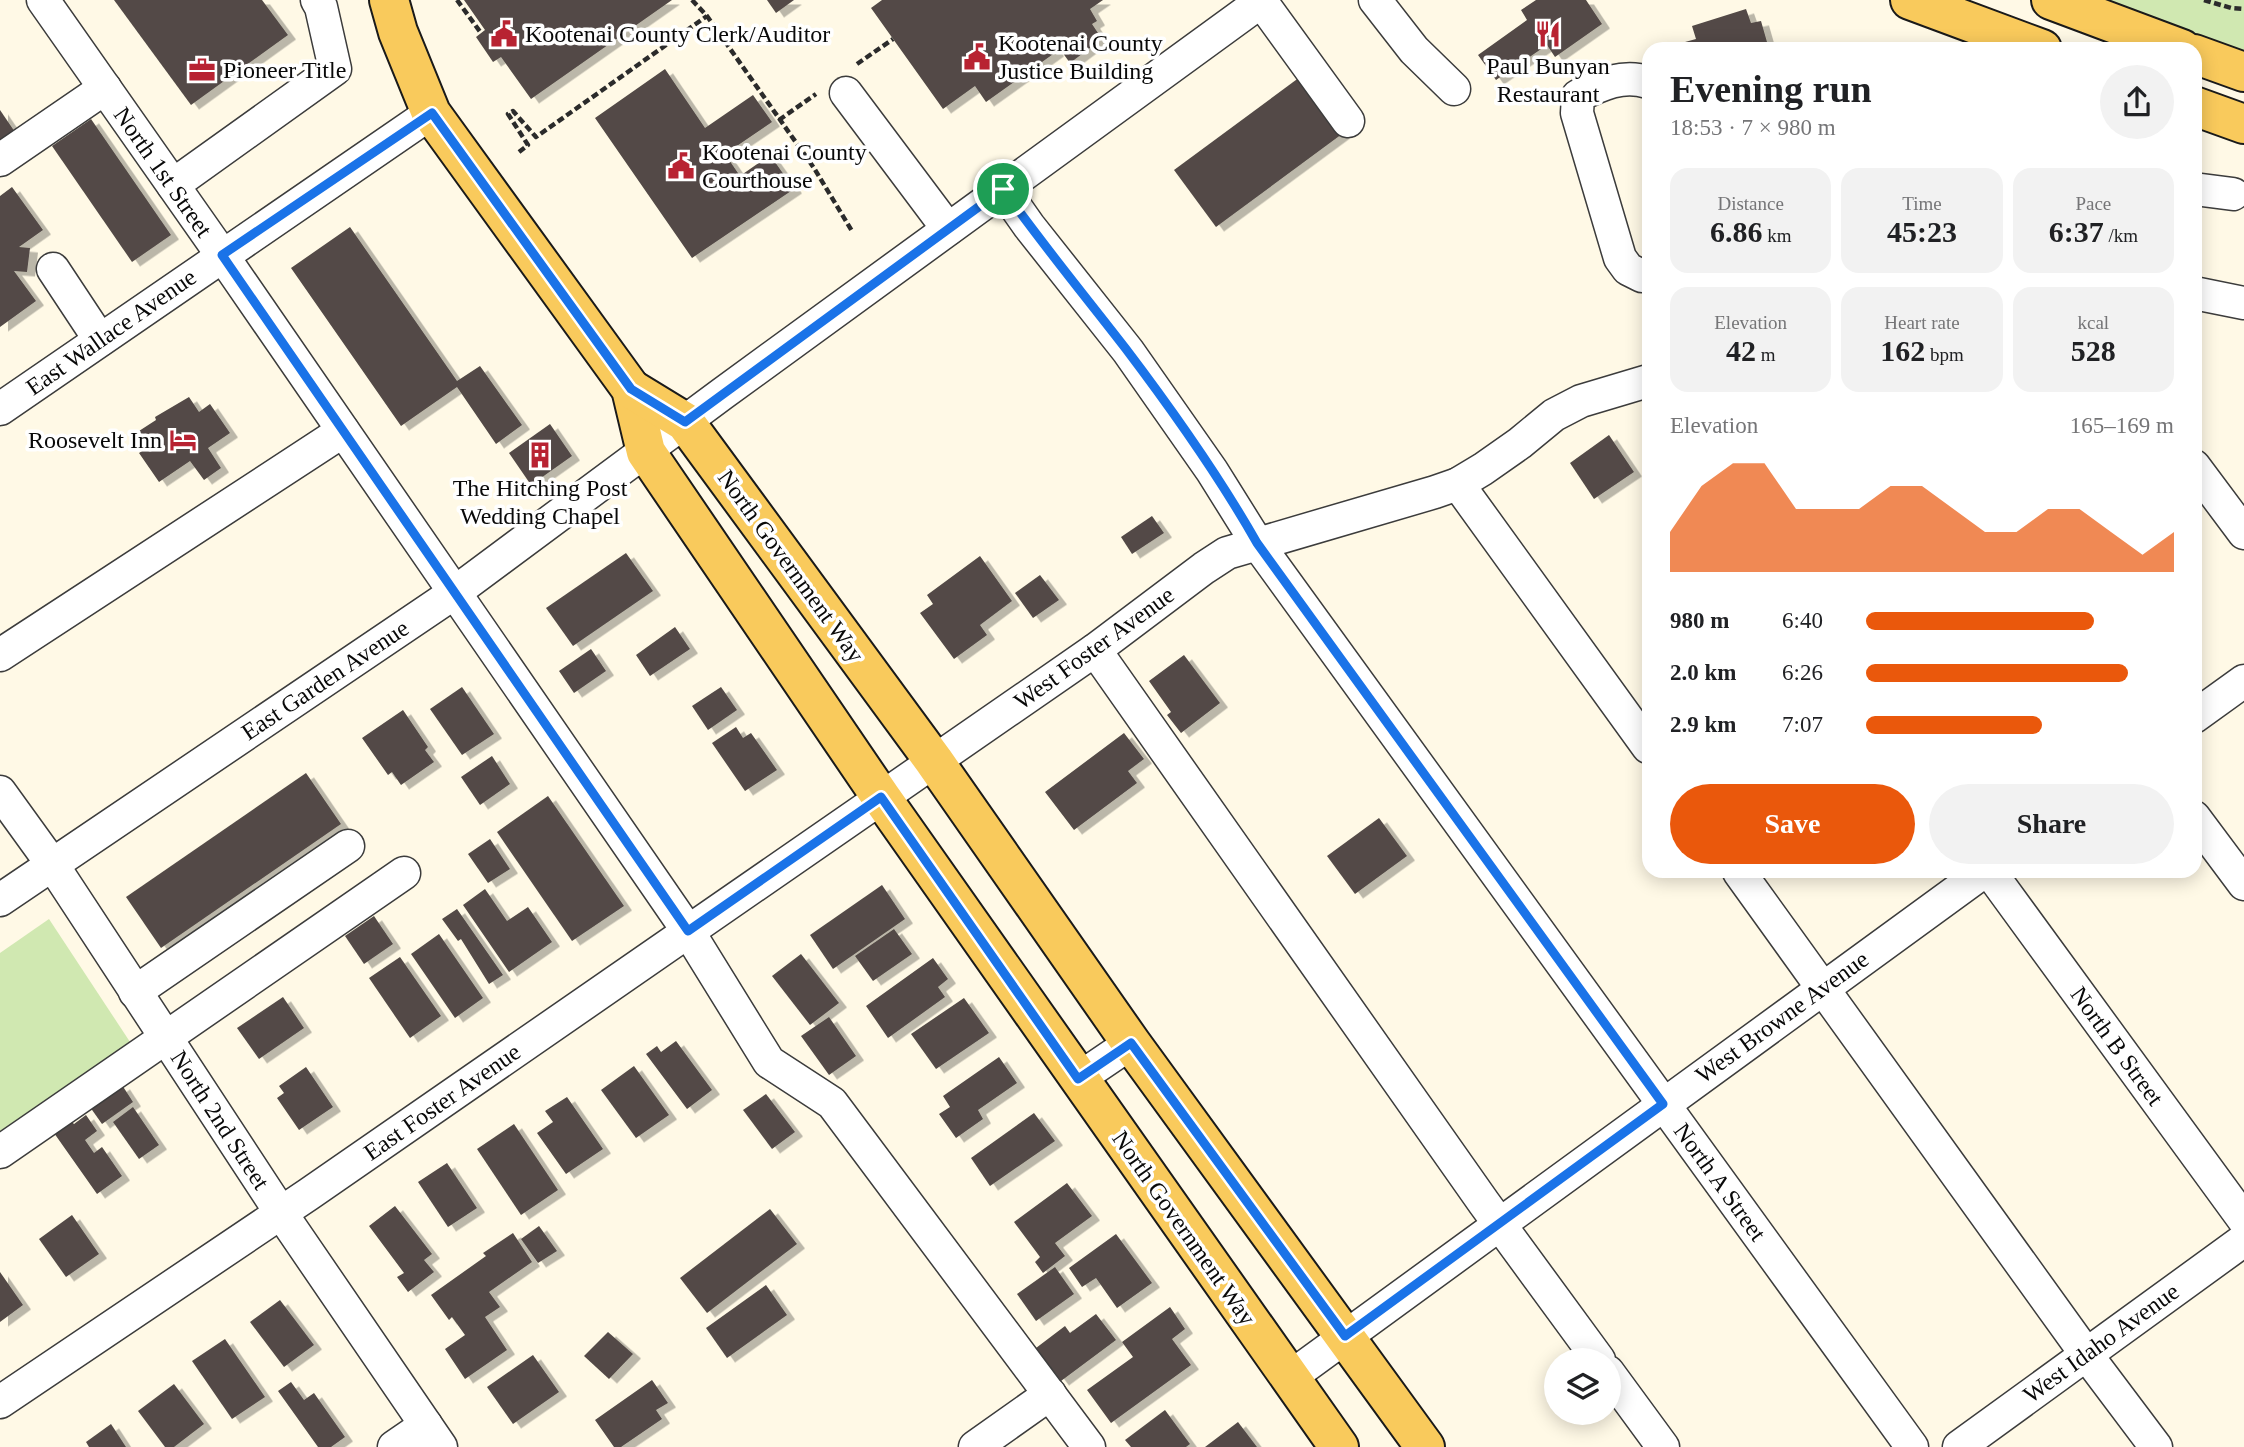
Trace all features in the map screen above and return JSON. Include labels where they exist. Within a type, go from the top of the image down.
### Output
[{"type":"main road","name":"North Government Way","points":[[389,0],[397,32],[432,113],[631,389],[646,452],[881,797],[1339,1447]]},
{"type":"main road","points":[[1910,0],[2014,42]]},
{"type":"main road","points":[[2051,0],[2163,42]]},
{"type":"main road","points":[[2202,57],[2244,72]]},
{"type":"main road","points":[[2202,109],[2244,124]]},
{"type":"main road","name":"North Government Way","points":[[631,389],[685,422],[934,761],[1131,1043],[1425,1447]]},
{"type":"street","name":"North 1st Street","points":[[43,0],[688,931],[769,1062],[832,1104],[1089,1447]]},
{"type":"street","points":[[173,185],[335,69],[321,7],[317,0]]},
{"type":"street","points":[[1375,0],[1414,50],[1454,89]]},
{"type":"street","points":[[1262,1],[1348,121]]},
{"type":"street","name":"East Garden Avenue","points":[[0,901],[454,593],[1262,1]]},
{"type":"street","points":[[1642,80],[1605,82],[1578,96],[1577,113],[1620,258],[1628,269],[1642,276]]},
{"type":"street","points":[[0,160],[104,88]]},
{"type":"street","points":[[846,93],[948,229]]},
{"type":"street","name":"East Wallace Avenue","points":[[0,409],[432,113]]},
{"type":"street","name":"North A Street","points":[[1003,189],[1135,361],[1212,471],[1257,543],[1912,1447]]},
{"type":"street","points":[[2202,190],[2233,194]]},
{"type":"street","points":[[52,269],[100,340]]},
{"type":"street","points":[[2202,295],[2244,303]]},
{"type":"street","name":"West Foster Avenue","points":[[934,761],[1095,650],[1204,568],[1227,554],[1458,484],[1520,443],[1554,415],[1581,401],[1642,389]]},
{"type":"street","points":[[0,655],[343,431]]},
{"type":"street","points":[[2202,477],[2244,533]]},
{"type":"street","points":[[1458,484],[1642,739]]},
{"type":"street","points":[[1095,650],[1499,1224],[1590,1348]]},
{"type":"street","points":[[2202,711],[2244,681]]},
{"type":"street","points":[[881,797],[934,761]]},
{"type":"street","name":"North 2nd Street","points":[[0,792],[52,864],[281,1213],[434,1436]]},
{"type":"street","name":"East Foster Avenue","points":[[0,1402],[281,1213],[881,797]]},
{"type":"street","points":[[2202,828],[2244,884]]},
{"type":"street","points":[[135,992],[348,846]]},
{"type":"street","points":[[0,1152],[404,873]]},
{"type":"street","points":[[1743,878],[2156,1447]]},
{"type":"street","name":"West Browne Avenue","points":[[1345,1336],[1975,878]]},
{"type":"street","name":"North B Street","points":[[1994,878],[2244,1220]]},
{"type":"street","points":[[1078,1079],[1131,1043]]},
{"type":"street","name":"West Idaho Avenue","points":[[1959,1447],[2244,1240]]},
{"type":"street","points":[[1289,1378],[1345,1336]]},
{"type":"street","points":[[1621,1389],[1664,1447]]},
{"type":"street","points":[[975,1447],[1050,1394]]},
{"type":"street","points":[[394,1447],[434,1436]]},
{"type":"path","points":[[457,0],[481,33]]},
{"type":"path","points":[[2204,0],[2244,9]]},
{"type":"path","points":[[695,1],[814,169],[852,231]]},
{"type":"path","points":[[519,152],[528,145],[508,114],[513,111],[536,137],[707,16]]},
{"type":"green space","points":[[2105,0],[2244,0],[2244,52]]},
{"type":"green space","points":[[49,919],[134,1048],[0,1139],[0,953]]},
{"type":"building","name":"Pioneer Title","points":[[114,0],[262,0],[288,35],[191,105]]},
{"type":"building","points":[[464,0],[672,0],[531,99],[501,57],[493,62],[476,37],[485,30]]},
{"type":"building","points":[[767,0],[794,0],[776,13]]},
{"type":"building","name":"Kootenai County Justice Building","points":[[882,0],[1103,0],[1090,9],[1097,21],[1092,24],[1102,39],[1070,63],[1052,38],[1049,40],[1056,52],[986,102],[975,86],[943,109],[871,8]]},
{"type":"building","name":"Paul Bunyan Restaurant","points":[[1536,0],[1586,0],[1602,24],[1555,57],[1547,45],[1496,80],[1478,55],[1527,20],[1521,10]]},
{"type":"building","points":[[1746,9],[1751,23],[1761,21],[1767,42],[1685,42],[1696,39],[1692,26]]},
{"type":"building","name":"Kootenai County Courthouse","points":[[665,69],[705,128],[753,95],[772,122],[725,154],[740,176],[770,155],[794,189],[692,258],[595,118]]},
{"type":"building","points":[[1300,77],[1342,134],[1216,227],[1174,170]]},
{"type":"building","points":[[0,110],[17,135],[0,146]]},
{"type":"building","points":[[91,119],[171,235],[132,262],[52,146]]},
{"type":"building","points":[[12,187],[43,230],[19,247],[30,248],[27,272],[14,271],[36,301],[0,327],[0,196]]},
{"type":"building","points":[[350,227],[457,381],[480,366],[522,425],[496,444],[457,387],[401,426],[291,268]]},
{"type":"building","name":"Roosevelt Inn","points":[[189,397],[199,412],[210,404],[230,433],[208,448],[221,468],[204,480],[190,461],[159,482],[139,453],[150,446],[139,431],[156,420],[155,417]]},
{"type":"building","name":"The Hitching Post Wedding Chapel","points":[[550,424],[572,456],[531,485],[509,453]]},
{"type":"building","points":[[1609,435],[1634,472],[1594,499],[1570,463]]},
{"type":"building","points":[[1152,516],[1164,533],[1132,554],[1121,537]]},
{"type":"building","points":[[626,553],[653,591],[573,646],[546,608]]},
{"type":"building","points":[[980,556],[1012,601],[980,625],[987,635],[954,659],[920,613],[933,604],[927,595]]},
{"type":"building","points":[[1040,575],[1059,600],[1033,618],[1015,593]]},
{"type":"building","points":[[675,627],[690,649],[650,676],[636,655]]},
{"type":"building","points":[[591,649],[606,671],[574,693],[559,671]]},
{"type":"building","points":[[1184,655],[1220,703],[1181,733],[1167,715],[1171,712],[1149,681]]},
{"type":"building","points":[[462,687],[494,734],[462,755],[430,709]]},
{"type":"building","points":[[721,687],[737,710],[708,730],[692,706]]},
{"type":"building","points":[[403,710],[428,747],[425,750],[434,762],[401,785],[392,772],[388,775],[362,738]]},
{"type":"building","points":[[736,727],[743,738],[751,733],[777,770],[745,791],[712,743]]},
{"type":"building","points":[[1124,733],[1144,759],[1128,771],[1137,783],[1074,830],[1045,792]]},
{"type":"building","points":[[492,756],[510,784],[480,805],[461,777]]},
{"type":"building","points":[[306,773],[341,824],[161,948],[126,897]]},
{"type":"building","points":[[548,796],[624,906],[572,941],[497,832]]},
{"type":"building","points":[[1379,818],[1407,856],[1355,894],[1327,856]]},
{"type":"building","points":[[490,839],[510,869],[488,883],[468,854]]},
{"type":"building","points":[[882,885],[905,919],[833,969],[810,935]]},
{"type":"building","points":[[485,889],[507,921],[528,907],[552,942],[509,972],[463,905]]},
{"type":"building","points":[[457,909],[503,975],[489,984],[461,939],[458,941],[442,919]]},
{"type":"building","points":[[374,916],[393,944],[364,964],[345,936]]},
{"type":"building","points":[[894,929],[912,954],[873,981],[855,956]]},
{"type":"building","points":[[439,934],[483,998],[455,1018],[411,954]]},
{"type":"building","points":[[801,954],[839,1003],[810,1025],[772,976]]},
{"type":"building","points":[[400,957],[441,1016],[410,1038],[369,978]]},
{"type":"building","points":[[933,958],[948,979],[938,987],[945,997],[888,1038],[866,1006]]},
{"type":"building","points":[[283,997],[304,1028],[259,1059],[237,1028]]},
{"type":"building","points":[[964,998],[989,1033],[936,1069],[911,1034]]},
{"type":"building","points":[[829,1017],[856,1056],[829,1075],[801,1036]]},
{"type":"building","points":[[676,1041],[712,1090],[687,1109],[646,1054],[657,1046],[661,1052]]},
{"type":"building","points":[[999,1057],[1017,1083],[978,1110],[983,1119],[956,1138],[939,1114],[950,1107],[943,1096]]},
{"type":"building","points":[[634,1066],[669,1115],[636,1138],[601,1090]]},
{"type":"building","points":[[306,1067],[333,1107],[299,1130],[277,1098],[284,1093],[279,1086]]},
{"type":"building","points":[[122,1085],[133,1102],[102,1124],[90,1107]]},
{"type":"building","points":[[766,1094],[795,1132],[772,1149],[743,1110]]},
{"type":"building","points":[[567,1097],[603,1149],[566,1174],[537,1133],[553,1122],[545,1111]]},
{"type":"building","points":[[133,1107],[159,1145],[139,1159],[113,1122]]},
{"type":"building","points":[[1034,1113],[1055,1141],[990,1186],[971,1158]]},
{"type":"building","points":[[86,1115],[97,1131],[85,1140],[94,1153],[102,1147],[122,1176],[97,1194],[54,1133],[71,1121],[74,1124]]},
{"type":"building","points":[[514,1124],[558,1190],[521,1215],[477,1149]]},
{"type":"building","points":[[447,1163],[477,1208],[448,1227],[418,1182]]},
{"type":"building","points":[[1067,1183],[1092,1216],[1055,1243],[1065,1256],[1043,1273],[1035,1262],[1040,1257],[1014,1222]]},
{"type":"building","points":[[395,1206],[432,1254],[424,1260],[434,1272],[408,1292],[397,1277],[404,1273],[369,1226]]},
{"type":"building","points":[[770,1209],[797,1244],[707,1313],[680,1278]]},
{"type":"building","points":[[72,1215],[99,1254],[66,1277],[39,1239]]},
{"type":"building","points":[[539,1226],[557,1251],[538,1263],[521,1239]]},
{"type":"building","points":[[513,1233],[532,1262],[489,1292],[500,1307],[485,1317],[507,1350],[465,1379],[445,1349],[465,1335],[452,1317],[449,1320],[431,1295],[486,1256],[483,1253]]},
{"type":"building","points":[[1116,1234],[1152,1283],[1117,1308],[1096,1278],[1082,1287],[1069,1268]]},
{"type":"building","points":[[1055,1267],[1074,1294],[1036,1321],[1017,1294]]},
{"type":"building","points":[[0,1272],[23,1305],[0,1322]]},
{"type":"building","points":[[766,1285],[787,1315],[727,1358],[706,1328]]},
{"type":"building","points":[[280,1300],[314,1345],[284,1367],[250,1322]]},
{"type":"building","points":[[1170,1307],[1185,1329],[1172,1339],[1191,1365],[1111,1423],[1087,1390],[1133,1357],[1122,1342]]},
{"type":"building","points":[[1096,1314],[1116,1340],[1061,1381],[1036,1348],[1065,1326],[1070,1333]]},
{"type":"building","points":[[608,1332],[633,1354],[609,1379],[584,1356]]},
{"type":"building","points":[[225,1339],[265,1397],[232,1419],[192,1361]]},
{"type":"building","points":[[533,1355],[559,1392],[513,1424],[487,1387]]},
{"type":"building","points":[[652,1380],[668,1403],[656,1410],[662,1419],[621,1447],[614,1447],[595,1420]]},
{"type":"building","points":[[291,1382],[304,1400],[314,1393],[345,1437],[331,1447],[318,1447],[278,1391]]},
{"type":"building","points":[[174,1384],[204,1424],[174,1447],[165,1447],[138,1411]]},
{"type":"building","points":[[1165,1410],[1190,1444],[1186,1447],[1131,1447],[1125,1440]]},
{"type":"building","points":[[1238,1422],[1257,1447],[1205,1447]]},
{"type":"building","points":[[111,1424],[126,1447],[89,1447],[86,1442]]},
{"type":"place","name":"Kootenai County Clerk/Auditor","points":[[504,34]]},
{"type":"place","name":"Paul Bunyan Restaurant","points":[[1548,34]]},
{"type":"place","name":"Kootenai County Justice Building","points":[[977,57]]},
{"type":"place","name":"Pioneer Title","points":[[202,70]]},
{"type":"place","name":"Kootenai County Courthouse","points":[[681,166]]},
{"type":"place","name":"Roosevelt Inn","points":[[183,440]]},
{"type":"place","name":"The Hitching Post Wedding Chapel","points":[[540,455]]},
{"type":"route","points":[[432,113],[631,389],[685,422],[1003,189],[1128,351],[1212,471],[1257,543],[1663,1104],[1345,1336],[1131,1043],[1078,1079],[881,797],[688,931],[222,255],[432,113]]}]
